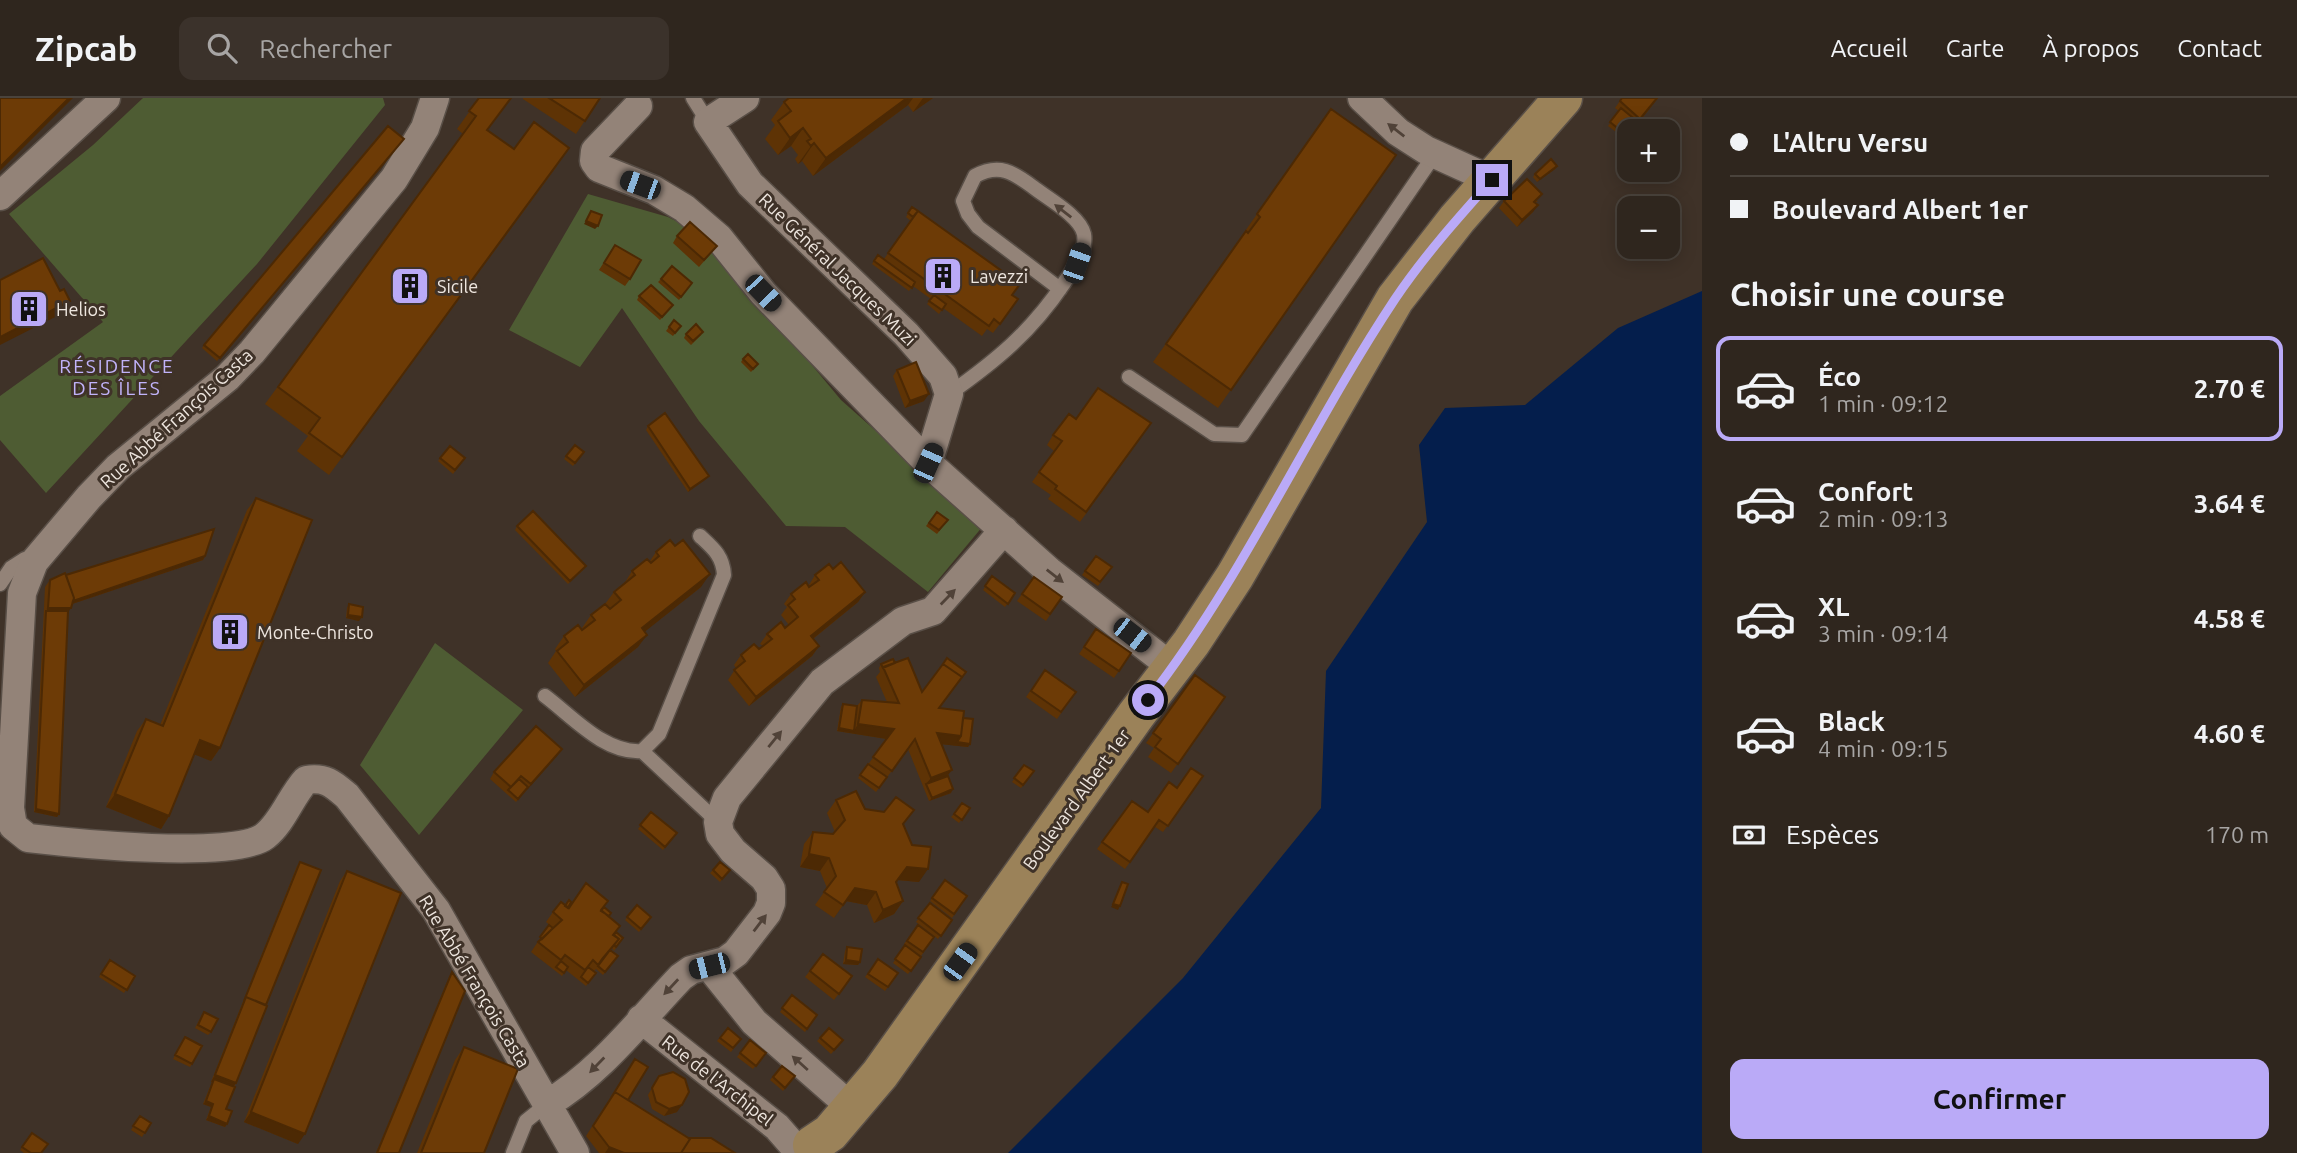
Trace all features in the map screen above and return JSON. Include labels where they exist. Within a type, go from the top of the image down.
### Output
[{"type":"main road","name":"Boulevard Albert 1er","points":[[801,1148],[830,1133],[880,1074],[1173,668],[1235,576],[1395,299],[1457,219],[1563,98]]},
{"type":"street","points":[[0,196],[106,98]]},
{"type":"street","name":"Rue Abbé François Casta","points":[[435,98],[425,128],[394,179],[251,352],[227,378],[118,467],[34,562],[10,628],[10,808],[13,826],[28,838],[210,848],[247,844],[265,836],[306,779],[319,778],[331,782],[347,796],[436,910],[547,1104]]},
{"type":"street","points":[[708,122],[745,98]]},
{"type":"street","points":[[1362,98],[1398,132],[1435,155],[1492,180]]},
{"type":"street","points":[[638,106],[595,151],[594,161],[599,168],[654,190],[684,208],[719,237],[763,293],[928,463],[1049,571],[1173,668]]},
{"type":"street","name":"Rue Général Jacques Muzi","points":[[708,122],[750,184],[931,359],[943,376],[949,394]]},
{"type":"street","points":[[928,463],[949,394]]},
{"type":"street","points":[[575,1153],[547,1104],[592,1071],[681,977],[725,961],[736,953],[767,913],[771,903],[771,889],[764,878],[724,842],[718,822],[727,798],[822,682],[903,621],[933,611],[1004,530]]},
{"type":"street","points":[[709,966],[754,1022],[851,1107]]},
{"type":"street","name":"Rue de l'Archipel","points":[[641,1019],[801,1148]]},
{"type":"lane","points":[[693,98],[708,122]]},
{"type":"lane","points":[[1129,377],[1214,434],[1242,435],[1435,155]]},
{"type":"lane","points":[[949,394],[992,364],[1042,316],[1060,289],[1077,263],[1083,246],[1084,232],[1079,226],[1014,173],[998,168],[975,176],[963,201],[968,214],[978,227],[1060,289]]},
{"type":"lane","points":[[545,696],[609,745],[626,752],[642,751],[659,734],[724,575],[724,564],[717,552],[700,536]]},
{"type":"lane","points":[[0,584],[11,568],[25,559],[34,562]]},
{"type":"lane","points":[[642,751],[718,822]]},
{"type":"lane","points":[[513,1153],[526,1121],[547,1104]]},
{"type":"green space","points":[[143,98],[383,98],[385,105],[257,264],[46,493],[0,440],[0,396],[103,322],[9,214],[93,145]]},
{"type":"green space","points":[[588,194],[668,217],[690,228],[716,250],[841,400],[983,526],[928,592],[845,527],[786,526],[699,421],[622,308],[580,367],[509,330]]},
{"type":"green space","points":[[435,643],[523,710],[419,835],[360,765]]},
{"type":"water","points":[[1702,291],[1702,1153],[1008,1153],[1183,978],[1321,808],[1326,671],[1427,522],[1419,445],[1445,408],[1525,405],[1618,328]]},
{"type":"building","points":[[0,98],[69,98],[0,167]]},
{"type":"building","name":"Sicile","points":[[479,98],[511,98],[487,130],[514,149],[534,122],[569,148],[342,457],[309,433],[320,418],[278,387],[476,116],[469,111]]},
{"type":"building","points":[[549,98],[600,98],[585,121]]},
{"type":"building","points":[[789,98],[907,98],[826,158],[814,143],[811,146],[807,141],[811,139],[803,128],[790,138],[778,121],[791,111],[784,102]]},
{"type":"building","points":[[1622,98],[1657,98],[1640,119],[1620,101]]},
{"type":"building","points":[[1621,108],[1634,119],[1617,119],[1617,128],[1610,122]]},
{"type":"building","points":[[1331,109],[1396,155],[1231,390],[1166,344],[1246,231],[1248,233],[1260,217],[1257,214]]},
{"type":"building","points":[[388,126],[404,139],[220,358],[204,345]]},
{"type":"building","points":[[1551,159],[1557,166],[1540,179],[1535,174]]},
{"type":"building","points":[[1527,179],[1542,194],[1534,202],[1538,205],[1522,220],[1504,201]]},
{"type":"building","points":[[912,207],[918,211],[913,217],[908,213]]},
{"type":"building","points":[[591,211],[602,215],[598,226],[586,221]]},
{"type":"building","name":"Lavezzi","points":[[918,211],[1020,284],[1012,295],[1018,299],[1000,324],[994,319],[989,326],[888,253]]},
{"type":"building","points":[[690,222],[717,246],[704,260],[677,236]]},
{"type":"building","points":[[615,245],[641,260],[630,279],[604,263]]},
{"type":"building","points":[[878,255],[915,282],[912,288],[874,261]]},
{"type":"building","name":"Helios","points":[[43,258],[60,291],[64,289],[70,301],[0,337],[0,280]]},
{"type":"building","points":[[672,266],[692,283],[681,297],[661,279]]},
{"type":"building","points":[[651,285],[673,305],[662,317],[639,296]]},
{"type":"building","points":[[934,295],[946,304],[942,310],[929,301]]},
{"type":"building","points":[[674,320],[681,326],[675,333],[669,327]]},
{"type":"building","points":[[696,324],[703,332],[693,341],[686,334]]},
{"type":"building","points":[[748,354],[758,364],[753,369],[743,359]]},
{"type":"building","points":[[916,362],[929,394],[910,401],[897,370]]},
{"type":"building","points":[[1098,388],[1151,423],[1086,512],[1055,489],[1057,486],[1039,472],[1062,441],[1053,435],[1069,414],[1076,419]]},
{"type":"building","points":[[665,413],[709,476],[690,489],[648,426]]},
{"type":"building","points":[[575,445],[584,452],[575,463],[566,456]]},
{"type":"building","points":[[450,446],[465,458],[455,470],[440,458]]},
{"type":"building","name":"Monte-Christo","points":[[256,498],[312,520],[220,748],[200,740],[169,816],[115,794],[146,719],[163,726]]},
{"type":"building","points":[[533,511],[586,566],[570,581],[517,526]]},
{"type":"building","points":[[937,512],[948,520],[939,530],[929,523]]},
{"type":"building","points":[[214,529],[205,556],[73,601],[66,575]]},
{"type":"building","points":[[670,540],[675,546],[683,540],[710,574],[642,628],[647,635],[584,685],[557,651],[568,642],[564,636],[578,625],[582,630],[595,620],[591,615],[605,604],[610,609],[621,600],[614,592],[635,575],[632,571],[647,559],[651,563],[659,556],[656,552]]},
{"type":"building","points":[[1096,556],[1112,567],[1100,582],[1085,571]]},
{"type":"building","points":[[841,562],[865,592],[811,636],[819,646],[756,697],[734,670],[745,661],[741,655],[754,644],[759,649],[772,639],[767,634],[781,622],[785,628],[798,617],[788,605],[795,599],[791,594],[806,582],[809,587],[819,580],[815,575],[829,564],[833,569]]},
{"type":"building","points":[[65,573],[74,598],[71,608],[48,608],[50,580]]},
{"type":"building","points":[[992,576],[1015,593],[1008,604],[985,586]]},
{"type":"building","points":[[1034,577],[1062,597],[1050,614],[1022,594]]},
{"type":"building","points":[[349,604],[363,607],[362,617],[348,615]]},
{"type":"building","points":[[46,611],[68,611],[59,814],[36,809]]},
{"type":"building","points":[[1096,629],[1131,653],[1119,671],[1084,647]]},
{"type":"building","points":[[908,658],[922,692],[943,664],[962,677],[939,708],[964,711],[961,736],[937,733],[952,770],[931,778],[915,739],[892,771],[873,757],[894,729],[858,724],[862,700],[899,703],[883,667]]},
{"type":"building","points":[[947,658],[966,672],[957,684],[962,677],[943,664]]},
{"type":"building","points":[[893,659],[895,663],[883,668],[881,664]]},
{"type":"building","points":[[1045,670],[1076,692],[1061,712],[1031,691]]},
{"type":"building","points":[[1195,675],[1225,697],[1178,764],[1155,747],[1161,739],[1153,733]]},
{"type":"building","points":[[843,704],[857,706],[854,731],[839,728]]},
{"type":"building","points":[[963,718],[973,719],[970,744],[957,742],[961,736]]},
{"type":"building","points":[[536,726],[562,749],[531,784],[521,776],[511,787],[494,772]]},
{"type":"building","points":[[868,764],[887,777],[879,788],[860,775]]},
{"type":"building","points":[[1024,765],[1034,771],[1023,785],[1014,778]]},
{"type":"building","points":[[1191,768],[1203,776],[1168,826],[1159,820],[1130,862],[1102,842],[1132,801],[1148,812],[1169,782],[1177,788]]},
{"type":"building","points":[[948,776],[953,789],[932,798],[926,784]]},
{"type":"building","points":[[519,779],[528,787],[518,799],[508,790]]},
{"type":"building","points":[[856,791],[865,809],[884,812],[896,797],[914,810],[903,824],[912,845],[931,847],[928,869],[907,867],[896,882],[903,901],[883,910],[876,892],[855,888],[843,905],[824,892],[836,876],[829,858],[809,854],[813,832],[833,834],[845,820],[836,800]]},
{"type":"building","points":[[962,803],[970,808],[962,820],[954,814]]},
{"type":"building","points":[[651,812],[677,833],[665,847],[640,825]]},
{"type":"building","points":[[300,862],[321,870],[266,1005],[246,997],[244,1001]]},
{"type":"building","points":[[720,862],[730,870],[722,879],[713,870]]},
{"type":"building","points":[[347,871],[401,893],[305,1134],[251,1112]]},
{"type":"building","points":[[945,880],[967,896],[954,914],[932,898]]},
{"type":"building","points":[[1122,882],[1128,884],[1120,906],[1113,904]]},
{"type":"building","points":[[586,883],[608,901],[601,910],[620,926],[613,935],[619,939],[598,965],[593,960],[585,970],[565,955],[561,960],[538,942],[562,920],[553,912],[561,902],[569,908]]},
{"type":"building","points":[[930,903],[952,920],[941,936],[918,918]]},
{"type":"building","points":[[637,905],[651,917],[641,929],[627,917]]},
{"type":"building","points":[[604,907],[611,913],[609,916],[601,911]]},
{"type":"building","points":[[549,925],[553,928],[542,939],[540,937]]},
{"type":"building","points":[[918,925],[934,937],[923,952],[907,941]]},
{"type":"building","points":[[616,932],[623,938],[616,947],[614,945],[619,939],[614,935]]},
{"type":"building","points":[[905,945],[921,957],[911,971],[895,959]]},
{"type":"building","points":[[847,947],[862,949],[860,962],[846,960]]},
{"type":"building","points":[[610,950],[618,956],[605,972],[598,966]]},
{"type":"building","points":[[823,954],[852,976],[839,994],[810,971]]},
{"type":"building","points":[[878,959],[898,973],[888,987],[868,974]]},
{"type":"building","points":[[110,960],[135,976],[127,990],[101,974]]},
{"type":"building","points":[[561,961],[568,967],[564,973],[556,967]]},
{"type":"building","points":[[588,967],[596,973],[588,983],[581,977]]},
{"type":"building","points":[[452,972],[465,991],[399,1153],[377,1153]]},
{"type":"building","points":[[792,995],[817,1015],[807,1029],[782,1008]]},
{"type":"building","points":[[246,997],[267,1006],[236,1083],[215,1075]]},
{"type":"building","points":[[204,1012],[218,1019],[211,1032],[198,1025]]},
{"type":"building","points":[[728,1028],[741,1039],[733,1048],[720,1038]]},
{"type":"building","points":[[829,1028],[843,1040],[834,1050],[820,1038]]},
{"type":"building","points":[[185,1037],[202,1046],[192,1064],[175,1055]]},
{"type":"building","points":[[750,1040],[766,1053],[756,1066],[740,1053]]},
{"type":"building","points":[[464,1047],[518,1069],[484,1153],[421,1153]]},
{"type":"building","points":[[635,1059],[648,1067],[628,1100],[615,1092],[611,1098]]},
{"type":"building","points":[[782,1066],[795,1076],[785,1088],[773,1077]]},
{"type":"building","points":[[673,1072],[685,1079],[689,1092],[682,1105],[669,1109],[656,1102],[652,1088],[659,1076]]},
{"type":"building","points":[[214,1079],[235,1087],[226,1109],[232,1111],[227,1124],[209,1116],[213,1104],[206,1101]]},
{"type":"building","points":[[615,1092],[690,1139],[681,1153],[624,1153],[609,1147],[593,1126]]},
{"type":"building","points":[[140,1116],[151,1123],[145,1133],[133,1126]]},
{"type":"building","points":[[32,1133],[48,1144],[41,1153],[31,1153],[22,1147]]},
{"type":"building","points":[[688,1138],[711,1138],[735,1153],[681,1153],[690,1139]]},
{"type":"place","name":"Lavezzi","points":[[943,276]]},
{"type":"place","name":"Sicile","points":[[410,286]]},
{"type":"place","name":"Helios","points":[[29,309]]},
{"type":"place","name":"Monte-Christo","points":[[230,632]]},
{"type":"district","name":"RÉSIDENCE DES ÎLES","points":[[117,377]]},
{"type":"route","points":[[1148,700],[1191,643],[1235,576],[1395,299],[1425,258],[1492,180]]}]
